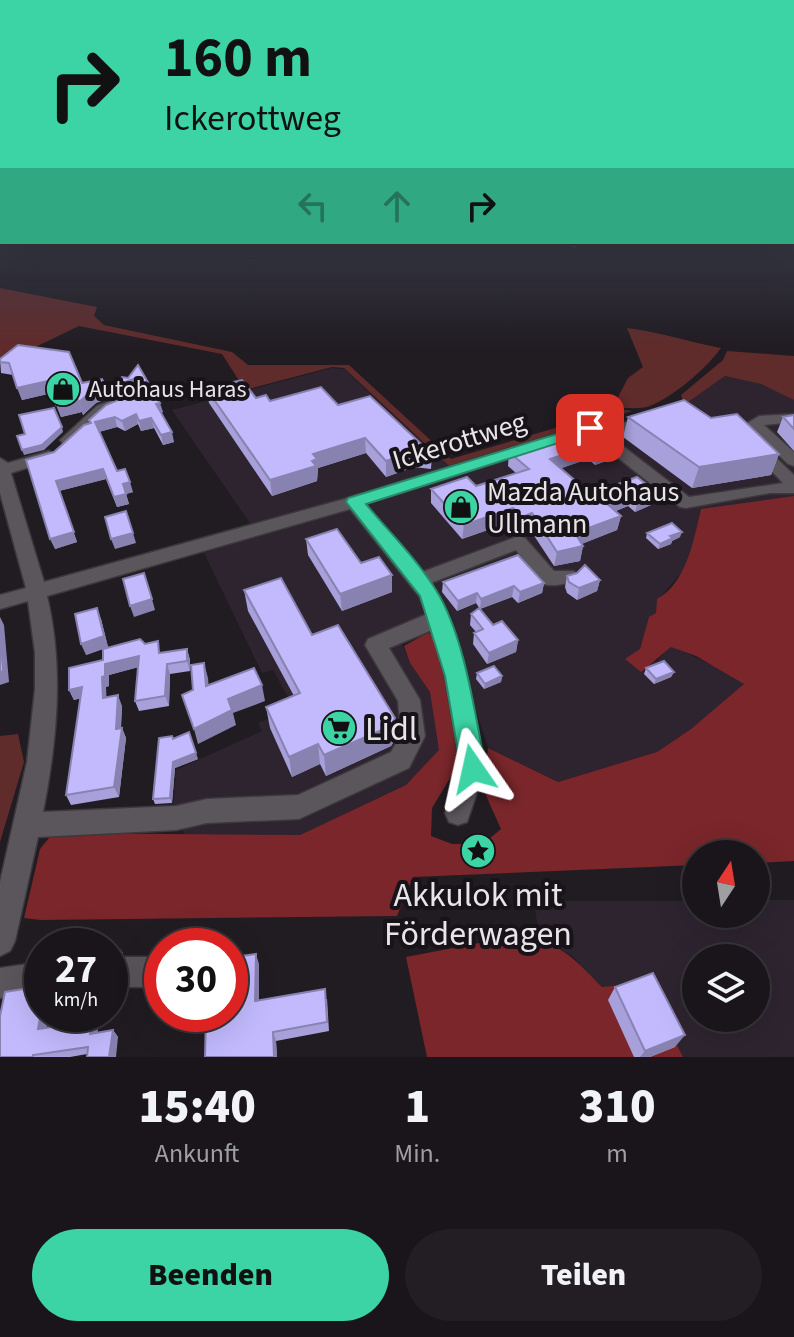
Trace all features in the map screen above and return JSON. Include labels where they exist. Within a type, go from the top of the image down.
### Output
[{"type":"street","points":[[0,941],[28,825],[45,712],[46,650],[36,592],[1,466],[51,456],[102,409],[138,394]]},
{"type":"street","points":[[600,436],[669,412]]},
{"type":"street","points":[[794,418],[754,424],[794,461]]},
{"type":"street","name":"Ickerottweg","points":[[0,602],[354,502],[590,428],[600,436]]},
{"type":"street","points":[[736,428],[794,486]]},
{"type":"street","points":[[600,436],[686,503],[794,486]]},
{"type":"street","points":[[354,502],[428,593],[439,618],[456,676],[473,769],[458,813]]},
{"type":"street","points":[[418,581],[519,542],[550,579],[567,576]]},
{"type":"street","points":[[28,825],[176,818],[207,811],[299,807],[400,760],[413,736],[409,700],[376,645],[439,618]]},
{"type":"street","points":[[0,983],[24,980]]},
{"type":"shaded area","points":[[0,288],[97,307],[94,316],[104,325],[232,352],[248,365],[349,365],[451,459],[619,409],[632,411],[450,467],[344,368],[332,367],[245,390],[222,354],[79,326],[0,364]]},
{"type":"shaded area","points":[[627,328],[721,348],[698,373],[669,396],[647,407],[624,408],[618,397],[628,378],[643,367]]},
{"type":"shaded area","points":[[727,351],[794,356],[794,400],[761,384],[725,376],[684,405],[681,395],[723,360]]},
{"type":"shaded area","points":[[332,368],[344,369],[459,476],[645,416],[675,402],[684,405],[725,376],[761,384],[794,400],[794,496],[693,547],[685,568],[660,598],[656,613],[649,618],[640,649],[656,662],[671,646],[727,672],[745,685],[657,752],[558,782],[488,748],[462,664],[450,612],[436,610],[394,626],[410,663],[430,691],[440,750],[406,785],[300,835],[185,835],[173,808],[176,770],[262,731],[258,723],[294,708],[273,670],[262,673],[204,553],[258,535],[172,410]]},
{"type":"shaded area","points":[[794,496],[794,861],[770,862],[770,840],[682,840],[682,866],[413,877],[397,916],[24,918],[40,849],[53,833],[300,835],[406,785],[439,750],[430,692],[410,663],[404,646],[427,633],[438,635],[463,749],[455,770],[432,808],[431,836],[452,844],[483,844],[501,829],[484,791],[488,748],[558,782],[657,752],[691,729],[744,684],[696,656],[671,647],[641,672],[625,659],[640,649],[649,617],[656,613],[657,599],[667,592],[682,572],[701,509]]},
{"type":"shaded area","points":[[18,734],[24,762],[0,842],[0,736]]},
{"type":"shaded area","points":[[770,900],[794,900],[794,1057],[683,1057],[647,984],[602,987],[571,955],[539,937],[534,901],[682,901],[682,928],[770,928]]},
{"type":"shaded area","points":[[515,936],[553,945],[602,987],[646,983],[683,1057],[427,1057],[406,957]]},
{"type":"building","points":[[18,345],[69,352],[82,383],[102,379],[106,386],[92,391],[79,402],[56,405],[48,381],[17,388],[9,363],[0,362],[0,359]]},
{"type":"building","points":[[138,365],[160,403],[156,404],[172,432],[161,435],[151,418],[139,421],[136,414],[122,421],[115,417],[95,422],[117,471],[125,469],[130,482],[123,484],[126,494],[114,497],[103,469],[56,481],[74,532],[50,539],[26,460],[54,452],[84,425],[91,423],[89,420],[106,405],[142,390],[143,380],[136,378],[114,386],[122,377],[128,378]]},
{"type":"building","points":[[242,380],[256,398],[266,395],[270,401],[321,387],[338,405],[370,396],[432,454],[415,451],[386,461],[365,438],[313,454],[317,459],[312,461],[316,466],[270,480],[206,388]]},
{"type":"building","points":[[684,400],[711,418],[737,414],[779,454],[699,467],[628,417]]},
{"type":"building","points":[[54,408],[62,427],[42,445],[22,450],[17,436],[25,434],[19,415]]},
{"type":"building","points":[[794,415],[794,429],[783,417]]},
{"type":"building","points":[[589,427],[612,446],[598,451],[590,445],[550,459],[591,494],[637,477],[655,491],[639,497],[632,492],[605,502],[621,516],[575,533],[583,546],[557,552],[532,513],[522,517],[513,508],[464,525],[431,489],[467,477],[476,486],[529,469],[509,452],[529,445],[534,449],[577,435],[574,432]]},
{"type":"building","points":[[126,511],[133,533],[111,539],[105,517]]},
{"type":"building","points":[[672,523],[682,532],[660,544],[647,533]]},
{"type":"building","points":[[337,529],[361,563],[379,557],[392,575],[340,594],[306,539]]},
{"type":"building","points":[[518,555],[544,583],[520,592],[514,586],[481,599],[477,593],[458,601],[443,582]]},
{"type":"building","points":[[585,565],[600,580],[579,588],[569,582],[567,576],[577,573]]},
{"type":"building","points":[[144,573],[152,599],[130,606],[123,579]]},
{"type":"building","points":[[281,578],[312,635],[338,625],[395,718],[391,726],[324,755],[318,744],[289,757],[266,707],[300,693],[244,590]]},
{"type":"building","points":[[97,608],[104,636],[81,644],[75,614]]},
{"type":"building","points":[[479,608],[493,625],[502,621],[518,640],[489,653],[474,633],[483,629],[471,614]]},
{"type":"building","points":[[0,630],[3,671],[0,672]]},
{"type":"building","points":[[140,639],[145,644],[158,641],[159,653],[187,649],[187,661],[167,664],[165,696],[135,701],[139,656],[105,664],[103,698],[118,695],[116,729],[122,728],[114,787],[66,795],[82,687],[69,690],[69,668],[103,660],[103,649]]},
{"type":"building","points":[[664,661],[674,672],[656,679],[646,668]]},
{"type":"building","points":[[204,663],[206,686],[254,668],[262,685],[228,699],[232,710],[194,729],[182,695],[193,690],[191,665]]},
{"type":"building","points":[[494,666],[502,676],[485,684],[477,673]]},
{"type":"building","points":[[189,732],[196,753],[173,762],[170,798],[153,799],[159,738],[172,736],[173,739]]},
{"type":"building","points":[[256,954],[255,1001],[325,989],[327,1022],[273,1032],[274,1057],[205,1057],[206,1032],[248,1032],[248,955]]},
{"type":"building","points":[[653,973],[685,1035],[645,1051],[615,987]]},
{"type":"building","points":[[24,989],[24,1032],[113,1032],[109,1057],[87,1057],[88,1047],[33,1057],[0,1057],[0,1016],[5,992]]},
{"type":"place","name":"Autohaus Haras","points":[[63,389]]},
{"type":"place","name":"Mazda Autohaus Ullmann","points":[[461,507]]},
{"type":"place","name":"Lidl","points":[[339,728]]},
{"type":"place","name":"Akkulok mit Förderwagen","points":[[478,851]]},
{"type":"route","points":[[473,769],[456,676],[439,618],[428,593],[354,502],[590,428]]}]
